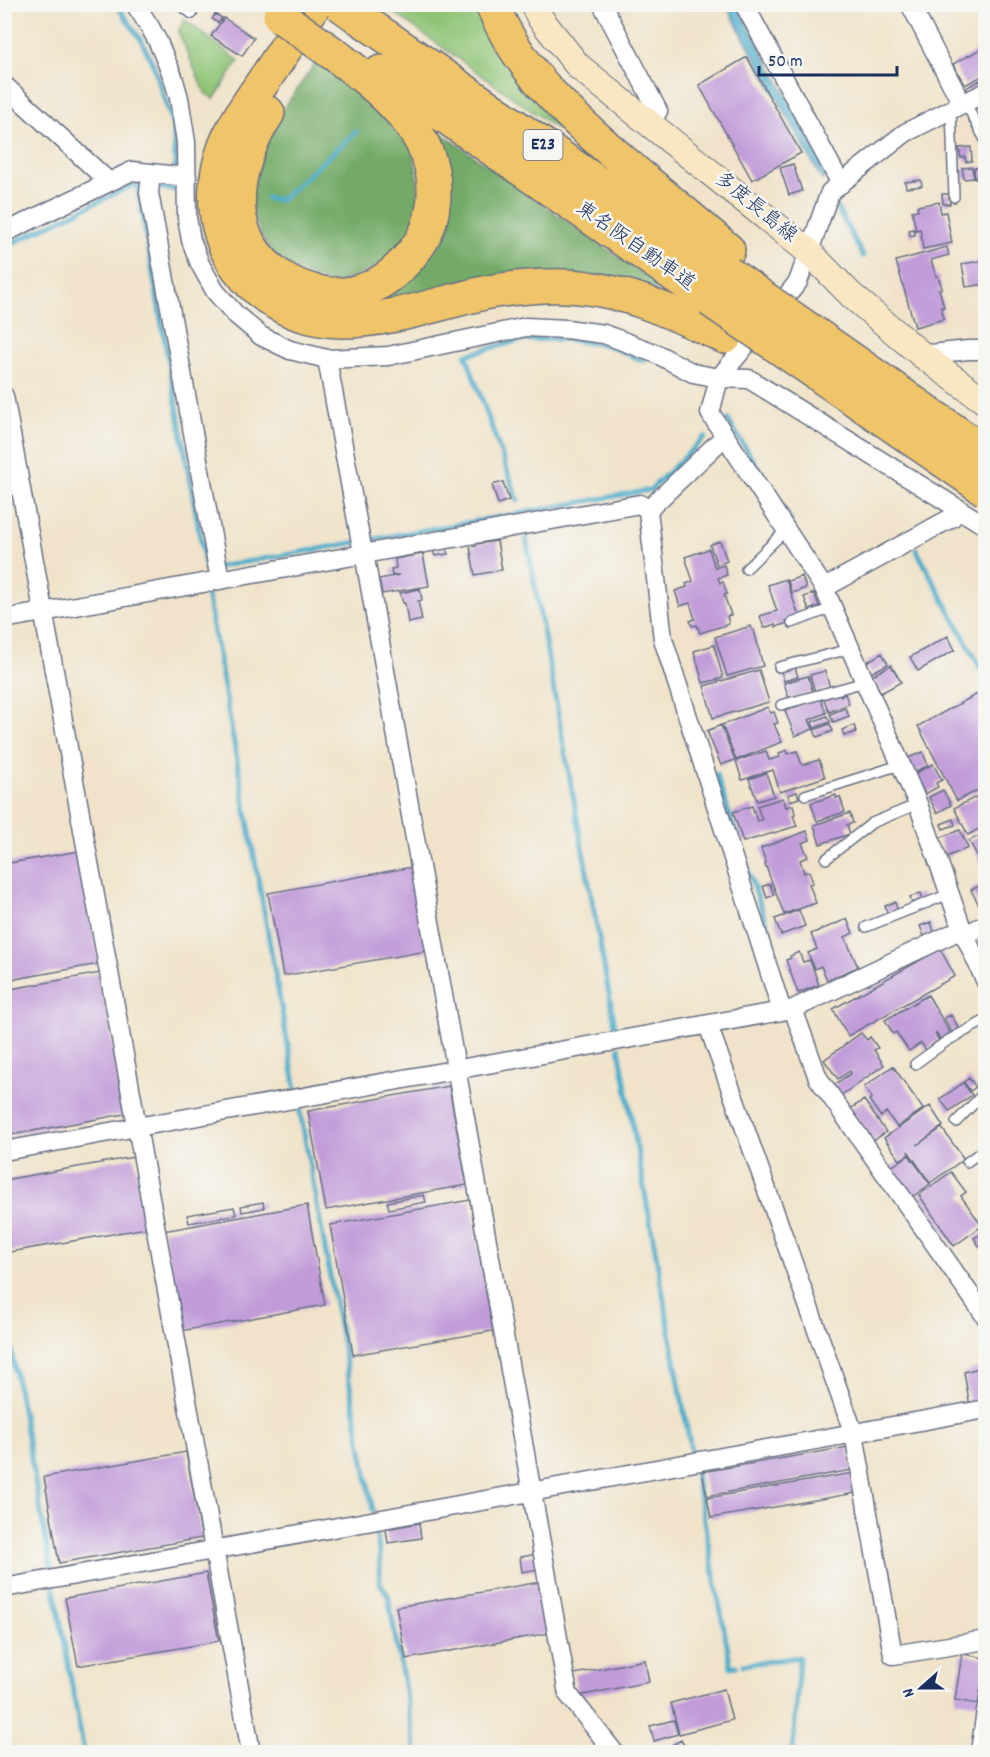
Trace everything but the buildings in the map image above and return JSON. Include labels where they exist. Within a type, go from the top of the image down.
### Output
[{"type":"highway","points":[[492,4],[513,46],[563,106],[733,265],[795,304],[986,440]]},
{"type":"highway","points":[[346,9],[283,88],[257,132],[244,160],[239,180],[238,202],[248,240],[258,256],[268,266],[293,284],[331,295],[351,293],[382,282],[397,271],[418,247],[431,217],[434,198],[431,163],[424,144],[412,125],[396,105],[340,51],[286,7],[225,145],[217,173],[214,201],[224,245],[239,270],[258,291],[280,306],[309,317],[341,321],[377,319],[489,292],[527,287],[567,286],[605,290],[681,316],[724,337],[978,508]]},
{"type":"highway","name":"東名阪自動車道","points":[[346,9],[733,265],[986,453]]},
{"type":"highway","name":"東名阪自動車道","points":[[340,51],[710,300],[978,508]]},
{"type":"main road","name":"多度長島線","points":[[534,4],[540,18],[579,66],[809,252],[851,295],[922,355],[986,402]]},
{"type":"street","points":[[135,4],[150,27],[173,77],[179,98],[186,142],[186,207],[191,240],[200,264],[215,291],[235,314],[261,336],[290,350],[327,359],[388,356],[526,327],[604,334],[657,354],[693,373],[719,378],[749,379],[978,508]]},
{"type":"street","points":[[602,4],[658,111],[650,123]]},
{"type":"street","points":[[744,4],[841,184]]},
{"type":"street","points":[[910,4],[960,105]]},
{"type":"street","points":[[4,85],[109,182]]},
{"type":"street","points":[[986,92],[905,133],[830,192],[798,282],[719,378],[711,413],[824,588],[918,804],[963,933],[986,982]]},
{"type":"street","points":[[4,233],[132,171],[150,181],[187,177]]},
{"type":"street","points":[[150,181],[218,571]]},
{"type":"street","points":[[922,355],[986,350]]},
{"type":"street","points":[[327,359],[568,1694],[614,1752]]},
{"type":"street","points":[[4,396],[251,1752]]},
{"type":"street","points":[[648,510],[725,436]]},
{"type":"street","points":[[4,619],[44,612],[218,571],[640,504],[648,510],[663,639],[787,1010],[818,1078],[986,1317]]},
{"type":"street","points":[[824,588],[953,517],[986,504]]},
{"type":"street","points":[[4,1151],[787,1010],[986,924]]},
{"type":"street","points":[[708,1025],[854,1434],[893,1654],[986,1640]]},
{"type":"street","points":[[4,1588],[986,1409]]},
{"type":"street","points":[[980,1752],[986,1711]]},
{"type":"lane","points":[[179,4],[192,14]]},
{"type":"lane","points":[[960,105],[986,142]]},
{"type":"lane","points":[[954,197],[960,105]]},
{"type":"lane","points":[[746,569],[786,530]]},
{"type":"lane","points":[[792,623],[832,608]]},
{"type":"lane","points":[[779,667],[850,649]]},
{"type":"lane","points":[[782,705],[865,682]]},
{"type":"lane","points":[[805,795],[900,765]]},
{"type":"lane","points":[[826,859],[872,823],[918,804]]},
{"type":"lane","points":[[866,927],[949,894]]},
{"type":"lane","points":[[915,1064],[947,1041],[986,1020]]},
{"type":"lane","points":[[956,1122],[986,1091]]},
{"type":"lane","points":[[968,1162],[986,1148]]},
{"type":"green space","points":[[383,5],[483,5],[565,125],[557,129]]},
{"type":"green space","points":[[185,20],[239,61],[214,99],[205,93],[178,31]]},
{"type":"green space","points":[[316,62],[371,102],[414,151],[422,218],[398,259],[332,285],[283,265],[263,240],[251,209],[253,189],[270,128]]},
{"type":"green space","points":[[424,121],[660,286],[652,292],[377,308],[376,297],[402,284],[425,265],[444,230]]},
{"type":"water","points":[[726,5],[737,5],[830,175],[822,180]]},
{"type":"waterway","points":[[116,4],[141,40],[153,64],[173,126],[176,168]]},
{"type":"waterway","points":[[267,198],[280,200],[356,132]]},
{"type":"waterway","points":[[4,247],[133,185],[139,185]]},
{"type":"waterway","points":[[137,185],[206,569],[650,490],[705,437]]},
{"type":"waterway","points":[[154,187],[178,190]]},
{"type":"waterway","points":[[836,206],[863,256]]},
{"type":"waterway","points":[[518,501],[466,355],[520,340],[564,339],[606,345],[644,361]]},
{"type":"waterway","points":[[934,342],[949,341]]},
{"type":"waterway","points":[[728,420],[764,478]]},
{"type":"waterway","points":[[772,491],[791,521]]},
{"type":"waterway","points":[[526,537],[616,1032]]},
{"type":"waterway","points":[[916,549],[986,678]]},
{"type":"waterway","points":[[206,587],[296,1090]]},
{"type":"waterway","points":[[716,774],[737,838]]},
{"type":"waterway","points":[[745,861],[774,945]]},
{"type":"waterway","points":[[619,1048],[692,1456]]},
{"type":"waterway","points":[[299,1106],[373,1511]]},
{"type":"waterway","points":[[4,1311],[51,1568]]},
{"type":"waterway","points":[[977,1320],[986,1331]]},
{"type":"waterway","points":[[695,1472],[731,1667],[736,1666]]},
{"type":"waterway","points":[[376,1532],[380,1556],[380,1583],[388,1595],[416,1752]]},
{"type":"waterway","points":[[54,1586],[84,1752]]},
{"type":"waterway","points":[[743,1665],[799,1657],[793,1752]]}]
